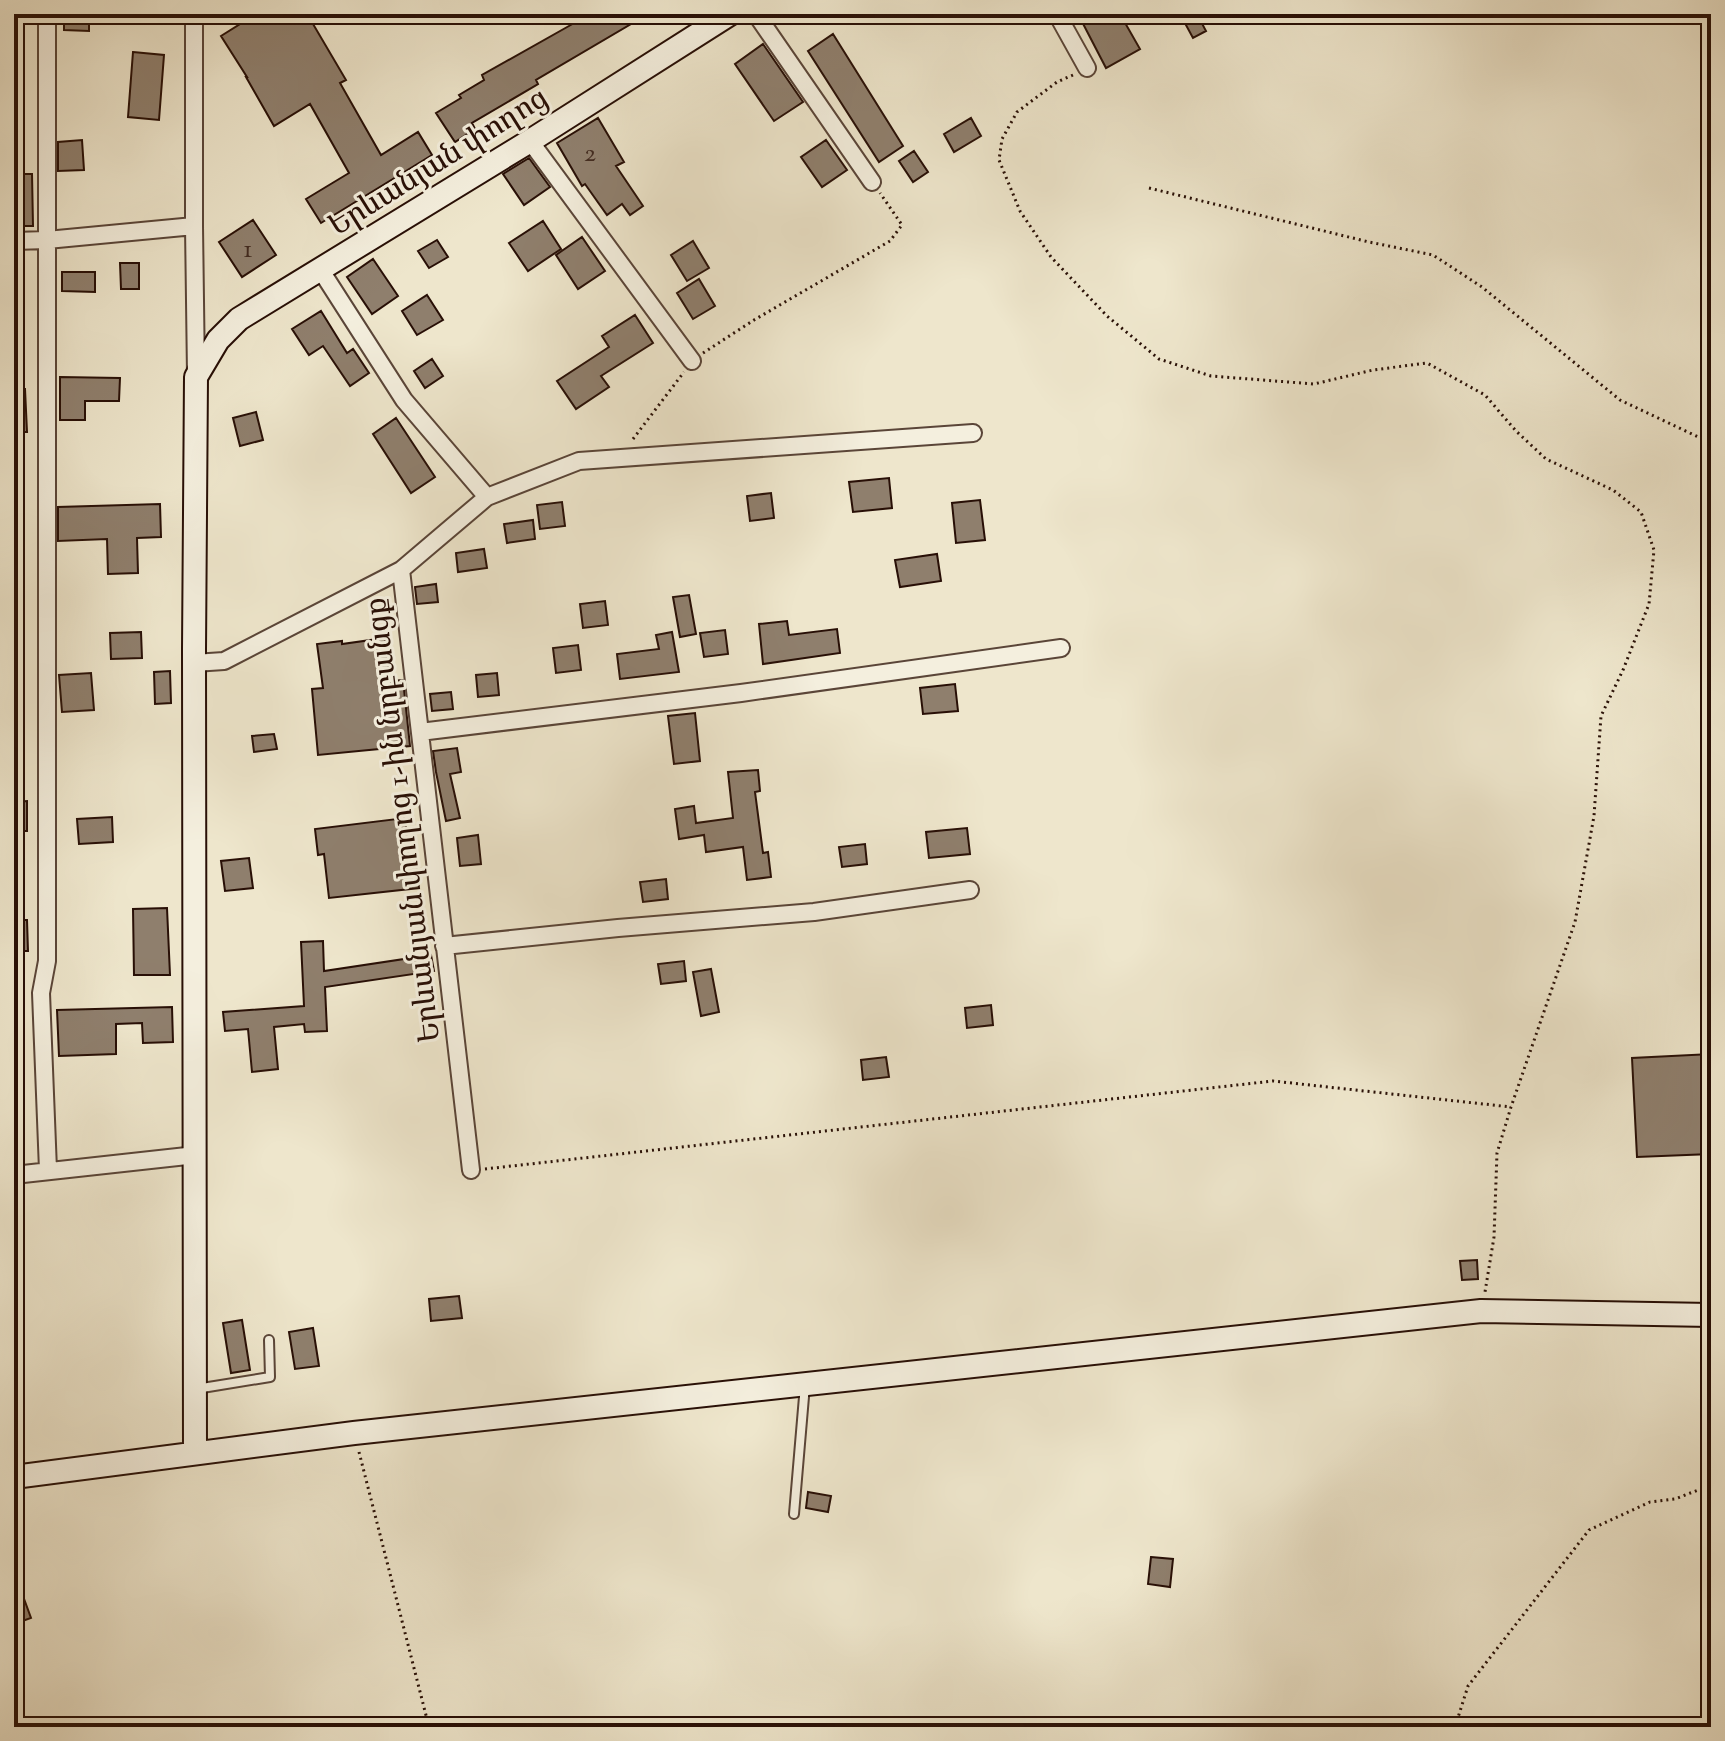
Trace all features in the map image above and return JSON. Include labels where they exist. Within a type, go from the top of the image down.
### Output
[{"type":"main road","name":"Երևանյան փողոց","points":[[196,377],[218,340],[239,319],[730,14]]},
{"type":"main road","points":[[195,1452],[196,377]]},
{"type":"main road","points":[[14,1477],[354,1433],[1481,1311],[1711,1315]]},
{"type":"street","points":[[47,14],[47,961],[41,993],[48,1170]]},
{"type":"street","points":[[196,377],[194,19],[212,14]]},
{"type":"street","points":[[756,14],[872,182]]},
{"type":"street","points":[[1057,14],[1087,68]]},
{"type":"street","points":[[530,141],[692,361]]},
{"type":"street","points":[[14,241],[194,226]]},
{"type":"street","points":[[320,269],[404,400],[487,497]]},
{"type":"street","name":"Երևանյան փողոց 1-ին նրբանցք","points":[[471,1170],[401,570],[487,497],[579,461],[973,433]]},
{"type":"street","points":[[194,663],[224,661],[401,570]]},
{"type":"street","points":[[420,732],[741,693],[1061,648]]},
{"type":"street","points":[[444,946],[814,912],[970,890]]},
{"type":"street","points":[[14,1175],[196,1155]]},
{"type":"lane","points":[[195,1390],[270,1377],[269,1340]]},
{"type":"lane","points":[[794,1514],[805,1384]]},
{"type":"path","points":[[1087,68],[1057,82],[1017,112],[1002,139],[999,160],[1020,211],[1051,257],[1107,316],[1159,359],[1211,376],[1314,384],[1373,370],[1427,363],[1485,395],[1546,459],[1613,490],[1641,512],[1654,550],[1649,604],[1601,716],[1594,816],[1575,922],[1497,1153],[1494,1237],[1481,1311]]},
{"type":"path","points":[[619,459],[692,361],[754,320],[890,241],[902,225],[872,182]]},
{"type":"path","points":[[1149,188],[1433,255],[1482,287],[1620,400],[1711,443]]},
{"type":"path","points":[[471,1170],[1273,1081],[1511,1107]]},
{"type":"path","points":[[354,1433],[429,1727]]},
{"type":"path","points":[[1455,1727],[1468,1686],[1589,1530],[1650,1502],[1675,1499],[1711,1485]]},
{"type":"path","points":[[911,1727],[942,1721]]},
{"type":"building","points":[[64,14],[89,14],[89,31],[64,30]]},
{"type":"building","points":[[256,14],[309,14],[346,80],[340,83],[381,155],[418,132],[432,155],[321,223],[306,199],[349,173],[310,104],[274,126],[221,36]]},
{"type":"building","points":[[571,14],[648,14],[536,80],[538,84],[472,123],[475,129],[455,142],[436,113],[484,80],[482,75],[576,22]]},
{"type":"building","points":[[1078,14],[1120,14],[1140,49],[1106,68]]},
{"type":"building","points":[[1180,14],[1197,14],[1206,31],[1193,38]]},
{"type":"building","points":[[833,34],[903,146],[879,162],[808,51]]},
{"type":"building","points":[[763,44],[803,102],[774,121],[735,64]]},
{"type":"building","points":[[133,52],[164,55],[159,120],[128,117]]},
{"type":"building","points":[[598,118],[624,162],[616,166],[643,206],[630,215],[622,204],[607,215],[585,184],[582,186],[557,143]]},
{"type":"building","points":[[971,118],[981,136],[954,152],[944,134]]},
{"type":"building","points":[[82,140],[84,170],[58,171],[58,142]]},
{"type":"building","points":[[826,140],[847,170],[822,187],[801,157]]},
{"type":"building","points":[[914,151],[928,172],[913,182],[899,161]]},
{"type":"building","points":[[529,158],[550,187],[524,205],[503,174]]},
{"type":"building","points":[[14,174],[32,174],[33,226],[14,226]]},
{"type":"building","points":[[253,220],[276,255],[242,277],[219,242]]},
{"type":"building","points":[[543,221],[561,249],[528,271],[509,243]]},
{"type":"building","points":[[582,237],[605,271],[578,289],[556,255]]},
{"type":"building","points":[[437,240],[448,257],[429,268],[418,251]]},
{"type":"building","points":[[693,241],[709,268],[687,281],[671,255]]},
{"type":"building","points":[[373,259],[398,296],[372,314],[347,277]]},
{"type":"building","points":[[120,263],[139,263],[139,289],[121,289]]},
{"type":"building","points":[[62,272],[95,272],[95,292],[62,291]]},
{"type":"building","points":[[699,279],[715,306],[693,319],[677,293]]},
{"type":"building","points":[[427,295],[443,320],[417,335],[402,311]]},
{"type":"building","points":[[321,311],[347,353],[353,349],[369,373],[350,386],[323,346],[309,355],[292,329]]},
{"type":"building","points":[[635,315],[653,343],[601,376],[609,387],[576,409],[557,381],[609,347],[602,336]]},
{"type":"building","points":[[432,359],[443,376],[425,388],[414,371]]},
{"type":"building","points":[[60,377],[120,378],[119,401],[85,401],[85,420],[60,420]]},
{"type":"building","points":[[14,389],[25,389],[27,432],[14,432]]},
{"type":"building","points":[[256,412],[263,440],[240,446],[233,418]]},
{"type":"building","points":[[396,418],[435,477],[411,493],[373,434]]},
{"type":"building","points":[[889,478],[892,508],[853,512],[849,482]]},
{"type":"building","points":[[771,493],[774,518],[750,521],[747,496]]},
{"type":"building","points":[[980,500],[985,540],[956,543],[952,503]]},
{"type":"building","points":[[562,502],[565,526],[540,529],[537,505]]},
{"type":"building","points":[[160,504],[161,537],[137,538],[138,573],[108,574],[107,539],[58,541],[58,507]]},
{"type":"building","points":[[533,520],[535,539],[507,543],[504,524]]},
{"type":"building","points":[[484,549],[487,568],[458,572],[456,553]]},
{"type":"building","points":[[937,554],[941,581],[900,587],[895,560]]},
{"type":"building","points":[[436,584],[438,602],[417,604],[415,587]]},
{"type":"building","points":[[689,595],[696,634],[680,637],[673,597]]},
{"type":"building","points":[[605,601],[608,625],[583,628],[580,604]]},
{"type":"building","points":[[787,621],[789,635],[837,629],[840,653],[763,664],[759,624]]},
{"type":"building","points":[[725,630],[728,654],[704,657],[700,633]]},
{"type":"building","points":[[141,632],[142,658],[111,659],[110,633]]},
{"type":"building","points":[[672,632],[679,672],[620,679],[617,654],[659,649],[656,635]]},
{"type":"building","points":[[385,638],[390,681],[403,680],[410,746],[318,755],[312,689],[323,688],[317,644]]},
{"type":"building","points":[[578,645],[581,670],[556,673],[553,648]]},
{"type":"building","points":[[170,671],[171,703],[155,704],[154,672]]},
{"type":"building","points":[[91,673],[94,710],[62,712],[59,675]]},
{"type":"building","points":[[497,673],[499,695],[478,697],[476,675]]},
{"type":"building","points":[[955,684],[958,711],[923,714],[920,688]]},
{"type":"building","points":[[451,692],[453,709],[432,711],[430,694]]},
{"type":"building","points":[[695,713],[700,761],[674,764],[668,716]]},
{"type":"building","points":[[274,734],[277,749],[254,752],[252,736]]},
{"type":"building","points":[[457,748],[461,772],[450,774],[460,818],[446,821],[433,751]]},
{"type":"building","points":[[758,770],[760,791],[755,792],[763,853],[768,852],[771,877],[747,880],[743,847],[706,852],[704,835],[679,839],[675,809],[694,806],[696,823],[733,818],[728,772]]},
{"type":"building","points":[[27,801],[27,831],[14,831],[14,802]]},
{"type":"building","points":[[112,817],[113,842],[79,844],[77,819]]},
{"type":"building","points":[[405,818],[410,863],[416,862],[419,888],[329,898],[324,854],[318,855],[315,829]]},
{"type":"building","points":[[967,828],[970,854],[929,858],[926,832]]},
{"type":"building","points":[[478,835],[481,864],[460,866],[457,838]]},
{"type":"building","points":[[865,844],[867,864],[842,867],[839,847]]},
{"type":"building","points":[[249,858],[253,888],[225,891],[221,861]]},
{"type":"building","points":[[666,879],[668,899],[643,902],[640,882]]},
{"type":"building","points":[[167,908],[170,975],[134,975],[133,909]]},
{"type":"building","points":[[14,920],[27,920],[28,951],[14,951]]},
{"type":"building","points":[[323,941],[324,971],[431,955],[434,971],[325,987],[327,1031],[305,1032],[304,1024],[274,1027],[278,1069],[252,1072],[248,1029],[225,1031],[223,1012],[304,1006],[301,942]]},
{"type":"building","points":[[684,961],[686,981],[661,984],[658,964]]},
{"type":"building","points":[[711,969],[719,1012],[701,1016],[693,972]]},
{"type":"building","points":[[991,1005],[993,1025],[967,1028],[965,1008]]},
{"type":"building","points":[[172,1007],[173,1042],[143,1043],[142,1023],[116,1024],[116,1054],[59,1056],[57,1010]]},
{"type":"building","points":[[1711,1054],[1711,1154],[1637,1157],[1632,1058]]},
{"type":"building","points":[[886,1057],[889,1077],[863,1080],[861,1060]]},
{"type":"building","points":[[1477,1260],[1478,1279],[1462,1280],[1460,1261]]},
{"type":"building","points":[[459,1296],[462,1318],[431,1321],[429,1299]]},
{"type":"building","points":[[242,1320],[250,1370],[231,1373],[223,1323]]},
{"type":"building","points":[[313,1328],[319,1366],[295,1369],[289,1332]]},
{"type":"building","points":[[808,1492],[831,1496],[828,1512],[806,1508]]},
{"type":"building","points":[[1151,1557],[1173,1559],[1170,1587],[1148,1584]]},
{"type":"building","points":[[14,1577],[31,1618],[14,1624]]}]
